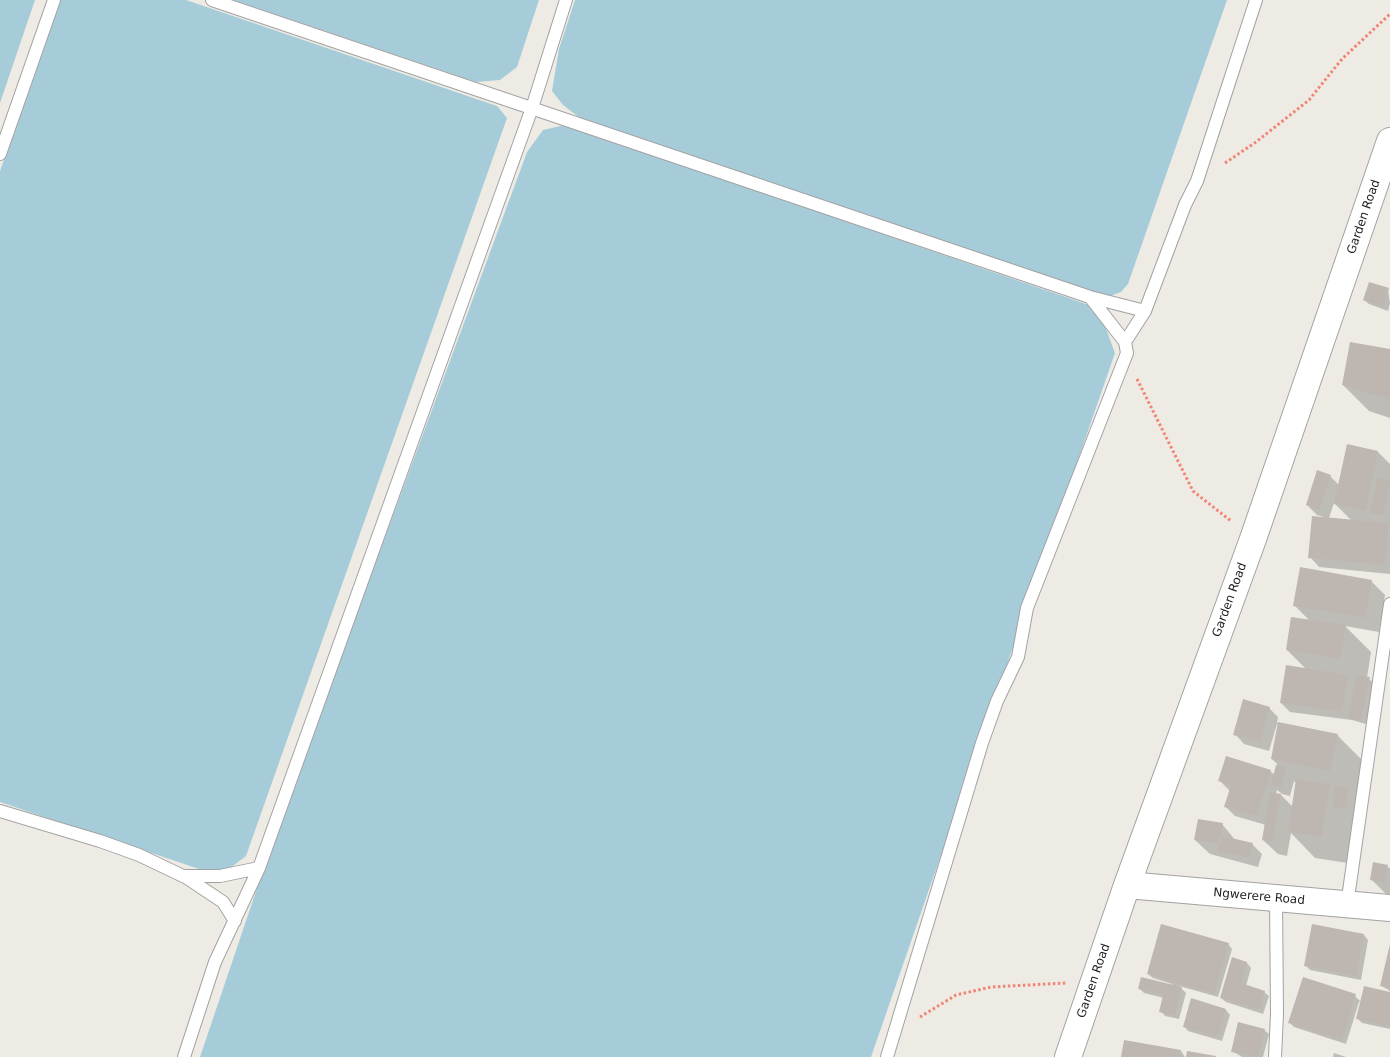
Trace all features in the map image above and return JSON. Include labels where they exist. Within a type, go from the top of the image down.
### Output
[{"type":"street","name":"Garden Road","points":[[1068,1057],[1127,885],[1252,539],[1390,142]]},
{"type":"street","name":"Ngwerere Road","points":[[1127,885],[1390,908]]},
{"type":"lane","points":[[0,154],[54,0]]},
{"type":"lane","points":[[212,0],[1090,297],[1145,311]]},
{"type":"lane","points":[[184,1057],[215,962],[236,922],[259,868],[532,108],[566,0]]},
{"type":"lane","points":[[887,1057],[982,743],[997,701],[1018,657],[1027,608],[1126,348],[1145,311],[1185,205],[1197,181],[1256,0]]},
{"type":"lane","points":[[1090,297],[1126,348]]},
{"type":"lane","points":[[1347,905],[1390,604]]},
{"type":"lane","points":[[0,810],[139,855],[183,876],[224,902],[236,922]]},
{"type":"lane","points":[[183,876],[220,876],[259,868]]},
{"type":"lane","points":[[1275,1057],[1277,1014],[1276,898]]},
{"type":"path","points":[[1197,181],[1256,142],[1310,100],[1342,59],[1390,14]]},
{"type":"path","points":[[1126,348],[1193,491],[1252,539]]},
{"type":"path","points":[[896,1032],[956,995],[991,987],[1093,982]]},
{"type":"water","points":[[0,0],[35,0],[0,103]]},
{"type":"water","points":[[60,0],[186,0],[497,106],[507,118],[246,856],[229,869],[205,871],[0,802],[0,171]]},
{"type":"water","points":[[233,0],[539,0],[517,67],[500,80],[476,82]]},
{"type":"water","points":[[575,0],[1227,0],[1128,284],[1121,292],[1105,298],[580,118],[563,105],[552,91],[559,49]]},
{"type":"water","points":[[565,125],[1089,305],[1105,326],[1115,353],[871,1057],[200,1057],[273,841],[527,152],[543,130]]},
{"type":"building","points":[[1369,282],[1389,288],[1383,307],[1363,300]]},
{"type":"building","points":[[1350,342],[1390,349],[1390,400],[1342,385]]},
{"type":"building","points":[[1347,444],[1378,451],[1366,511],[1334,504]]},
{"type":"building","points":[[1317,470],[1331,475],[1320,510],[1306,505]]},
{"type":"building","points":[[1377,477],[1390,480],[1384,516],[1370,513]]},
{"type":"building","points":[[1312,516],[1389,523],[1385,565],[1308,558]]},
{"type":"building","points":[[1300,567],[1372,580],[1365,618],[1293,606]]},
{"type":"building","points":[[1291,617],[1346,625],[1340,659],[1286,650]]},
{"type":"building","points":[[1286,665],[1348,675],[1342,712],[1280,703]]},
{"type":"building","points":[[1356,675],[1370,677],[1361,721],[1348,718]]},
{"type":"building","points":[[1243,699],[1270,707],[1260,742],[1233,735]]},
{"type":"building","points":[[1278,722],[1338,734],[1330,771],[1271,759]]},
{"type":"building","points":[[1226,756],[1271,770],[1257,816],[1224,807],[1231,785],[1218,781]]},
{"type":"building","points":[[1276,765],[1286,767],[1281,788],[1271,785]]},
{"type":"building","points":[[1296,779],[1330,784],[1322,837],[1288,832]]},
{"type":"building","points":[[1335,786],[1348,788],[1345,810],[1332,807]]},
{"type":"building","points":[[1270,792],[1281,794],[1273,842],[1262,840]]},
{"type":"building","points":[[1198,819],[1223,823],[1219,844],[1194,840]]},
{"type":"building","points":[[1222,836],[1253,843],[1249,858],[1218,851]]},
{"type":"building","points":[[1373,862],[1388,865],[1385,883],[1370,880]]},
{"type":"building","points":[[1161,924],[1229,943],[1214,994],[1147,974]]},
{"type":"building","points":[[1312,924],[1364,934],[1356,976],[1304,966]]},
{"type":"building","points":[[1390,944],[1390,988],[1380,986]]},
{"type":"building","points":[[1232,957],[1247,962],[1241,983],[1265,991],[1259,1010],[1220,998]]},
{"type":"building","points":[[1141,977],[1182,987],[1175,1016],[1159,1012],[1163,995],[1138,989]]},
{"type":"building","points":[[1303,977],[1356,994],[1342,1040],[1288,1023]]},
{"type":"building","points":[[1364,986],[1390,992],[1390,1027],[1356,1019]]},
{"type":"building","points":[[1191,998],[1226,1009],[1218,1037],[1183,1027]]},
{"type":"building","points":[[1238,1022],[1265,1029],[1258,1057],[1231,1052]]},
{"type":"building","points":[[1124,1040],[1181,1050],[1180,1057],[1121,1057]]},
{"type":"building","points":[[1187,1051],[1216,1056],[1216,1057],[1186,1057]]}]
